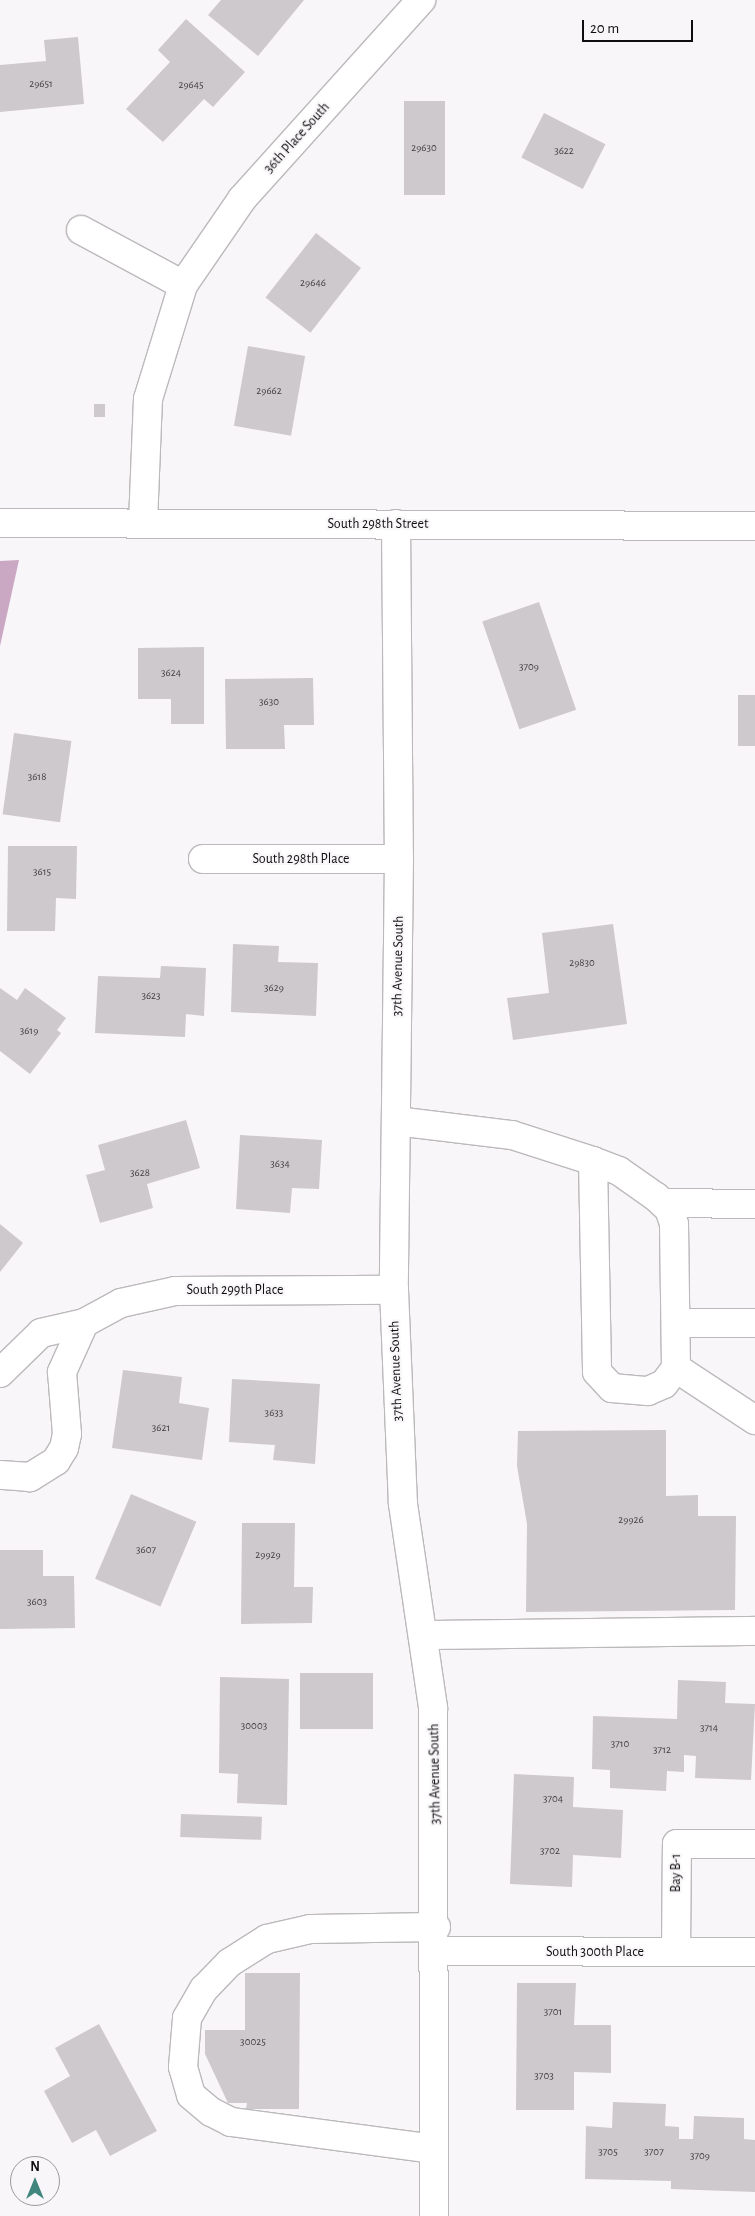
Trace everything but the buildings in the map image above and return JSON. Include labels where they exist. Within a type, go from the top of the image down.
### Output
[{"type":"street","name":"36th Place South","points":[[143,523],[148,399],[183,285],[242,198],[421,0]]},
{"type":"street","points":[[81,230],[183,285]]},
{"type":"street","name":"South 298th Street","points":[[0,523],[755,526]]},
{"type":"street","name":"37th Avenue South","points":[[396,524],[399,859],[394,1290],[403,1504],[426,1635],[433,1708],[436,1939],[434,2216]]},
{"type":"street","name":"South 298th Place","points":[[202,859],[399,859]]},
{"type":"street","points":[[396,1120],[512,1135],[593,1161],[619,1171],[663,1203],[674,1224],[677,1323],[676,1368],[664,1384],[629,1393],[612,1388],[597,1372],[593,1161]]},
{"type":"street","points":[[663,1203],[755,1204]]},
{"type":"street","name":"South 299th Place","points":[[0,1373],[41,1333],[84,1323],[121,1303],[175,1291],[394,1290]]},
{"type":"street","points":[[0,1475],[30,1478],[56,1461],[64,1448],[67,1434],[62,1372],[84,1323]]},
{"type":"street","points":[[677,1323],[755,1323]]},
{"type":"street","points":[[676,1368],[755,1420]]},
{"type":"street","points":[[426,1635],[755,1631]]},
{"type":"street","name":"Bay B-1","points":[[676,1952],[676,1844],[755,1844]]},
{"type":"street","name":"South 300th Place","points":[[434,2149],[231,2122],[210,2112],[191,2095],[183,2067],[187,2018],[204,1989],[229,1963],[267,1939],[310,1930],[676,1952],[755,1952]]},
{"type":"shaded area","points":[[19,560],[0,646],[0,561]]}]
